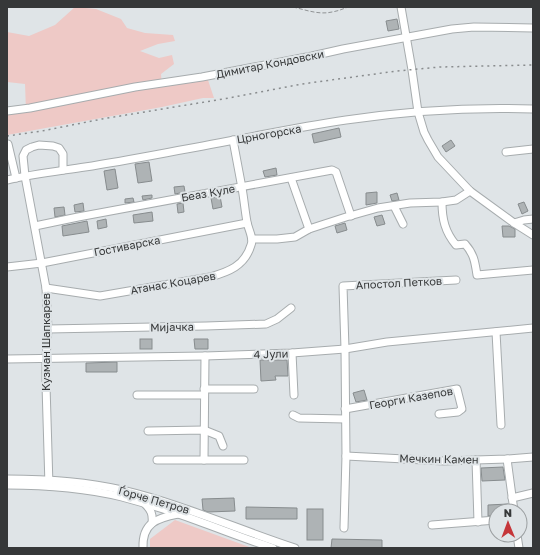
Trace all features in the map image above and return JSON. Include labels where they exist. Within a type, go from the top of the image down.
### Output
[{"type":"street","points":[[401,7],[418,112],[424,132],[438,157],[470,191],[533,235]]},
{"type":"street","name":"Димитар Кондовски","points":[[7,111],[30,108],[136,87],[202,77],[452,29],[533,28]]},
{"type":"street","name":"Црногорска","points":[[7,180],[233,140],[259,134],[345,120],[418,112],[478,109],[533,109]]},
{"type":"street","points":[[233,140],[247,223],[252,239],[295,237],[309,229],[378,208],[410,203],[456,200],[470,191]]},
{"type":"street","points":[[8,144],[16,178]]},
{"type":"street","name":"Кузман Шапкарев","points":[[49,483],[46,358],[48,328],[46,288],[25,176],[23,156],[26,150],[39,145],[59,148],[63,154],[63,170]]},
{"type":"street","points":[[506,152],[533,149]]},
{"type":"street","name":"Беаз Куле","points":[[35,226],[86,215],[332,170],[336,172],[351,216]]},
{"type":"street","points":[[291,178],[309,229]]},
{"type":"street","points":[[442,202],[443,219],[450,238],[456,245],[465,244],[469,248],[474,257],[477,275],[533,270]]},
{"type":"street","points":[[394,206],[403,224]]},
{"type":"street","points":[[514,223],[533,219]]},
{"type":"street","name":"Гостиварска","points":[[7,267],[42,263],[247,223]]},
{"type":"street","name":"Атанас Коцарев","points":[[46,288],[100,296],[210,277],[224,273],[241,263],[252,245],[252,239]]},
{"type":"street","name":"Апостол Петков","points":[[345,349],[343,286],[456,280]]},
{"type":"street","name":"Мијачка","points":[[48,328],[266,324],[277,320],[291,308]]},
{"type":"street","name":"4 Јули","points":[[7,359],[292,353],[345,349],[387,342],[533,328]]},
{"type":"street","points":[[496,332],[501,426]]},
{"type":"street","points":[[344,528],[346,456],[345,349]]},
{"type":"street","points":[[292,353],[294,394]]},
{"type":"street","points":[[204,460],[205,356]]},
{"type":"street","points":[[137,395],[254,389]]},
{"type":"street","name":"Георги Казепов","points":[[345,409],[457,389],[462,410],[458,412],[439,414]]},
{"type":"street","points":[[294,415],[299,418],[345,419]]},
{"type":"street","points":[[148,431],[204,430],[220,436],[223,446]]},
{"type":"street","name":"Мечкин Камен","points":[[346,456],[444,461],[533,457]]},
{"type":"street","points":[[507,459],[513,503]]},
{"type":"street","points":[[156,460],[244,460]]},
{"type":"street","points":[[476,460],[478,522]]},
{"type":"street","name":"Ѓорче Петров","points":[[7,479],[49,483],[122,497],[179,514],[273,548]]},
{"type":"street","name":"Ѓорче Петров","points":[[7,485],[66,481],[92,484],[121,490],[156,500],[295,548]]},
{"type":"street","points":[[512,498],[533,494]]},
{"type":"street","points":[[144,503],[152,513],[152,523]]},
{"type":"street","points":[[144,548],[143,537],[147,528],[152,523],[179,514]]},
{"type":"street","points":[[432,525],[488,521]]},
{"type":"path","points":[[293,7],[324,13],[333,12],[348,7]]},
{"type":"shaded area","points":[[75,7],[96,9],[121,19],[127,28],[145,33],[173,35],[175,41],[158,44],[140,51],[159,58],[172,55],[174,64],[161,74],[162,87],[207,77],[214,98],[203,98],[162,107],[7,135],[7,113],[26,111],[25,84],[7,82],[7,32],[29,36],[55,25]]},
{"type":"shaded area","points":[[175,520],[252,548],[150,548],[150,539]]},
{"type":"building","points":[[397,19],[399,29],[388,31],[386,21]]},
{"type":"building","points":[[339,128],[341,137],[314,143],[312,134]]},
{"type":"building","points":[[451,140],[455,146],[446,152],[442,146]]},
{"type":"building","points":[[149,162],[152,181],[138,183],[135,164]]},
{"type":"building","points":[[276,168],[277,175],[265,177],[263,171]]},
{"type":"building","points":[[115,169],[118,188],[107,190],[104,171]]},
{"type":"building","points":[[184,186],[185,192],[175,194],[174,187]]},
{"type":"building","points":[[377,192],[377,203],[366,205],[366,193]]},
{"type":"building","points":[[397,193],[399,200],[392,201],[390,195]]},
{"type":"building","points":[[152,195],[152,198],[143,200],[142,196]]},
{"type":"building","points":[[220,196],[222,207],[213,209],[211,198]]},
{"type":"building","points":[[133,198],[134,202],[125,203],[125,199]]},
{"type":"building","points":[[524,202],[528,211],[522,214],[518,204]]},
{"type":"building","points":[[83,203],[84,211],[75,212],[74,205]]},
{"type":"building","points":[[183,203],[184,212],[178,213],[177,204]]},
{"type":"building","points":[[64,207],[65,215],[55,217],[54,208]]},
{"type":"building","points":[[152,212],[153,221],[134,223],[133,215]]},
{"type":"building","points":[[382,215],[385,224],[377,226],[374,217]]},
{"type":"building","points":[[106,219],[107,227],[98,229],[97,221]]},
{"type":"building","points":[[87,221],[89,232],[63,236],[62,226]]},
{"type":"building","points":[[345,223],[347,230],[337,233],[335,226]]},
{"type":"building","points":[[502,226],[509,226],[515,229],[515,237],[503,237]]},
{"type":"building","points":[[140,339],[152,339],[152,349],[140,349]]},
{"type":"building","points":[[194,339],[208,339],[208,349],[195,349]]},
{"type":"building","points":[[260,360],[287,360],[288,376],[275,376],[276,380],[261,381]]},
{"type":"building","points":[[117,362],[117,372],[86,372],[86,363]]},
{"type":"building","points":[[364,390],[367,400],[356,402],[353,393]]},
{"type":"building","points":[[503,467],[505,480],[482,481],[481,468]]},
{"type":"building","points":[[234,498],[235,511],[208,512],[203,510],[202,499]]},
{"type":"building","points":[[246,507],[297,508],[297,519],[246,519]]},
{"type":"building","points":[[307,509],[323,509],[323,540],[307,540]]},
{"type":"building","points":[[332,539],[382,540],[382,548],[331,548]]},
{"type":"railway","points":[[7,136],[302,84],[397,71],[440,67],[533,65]]}]
